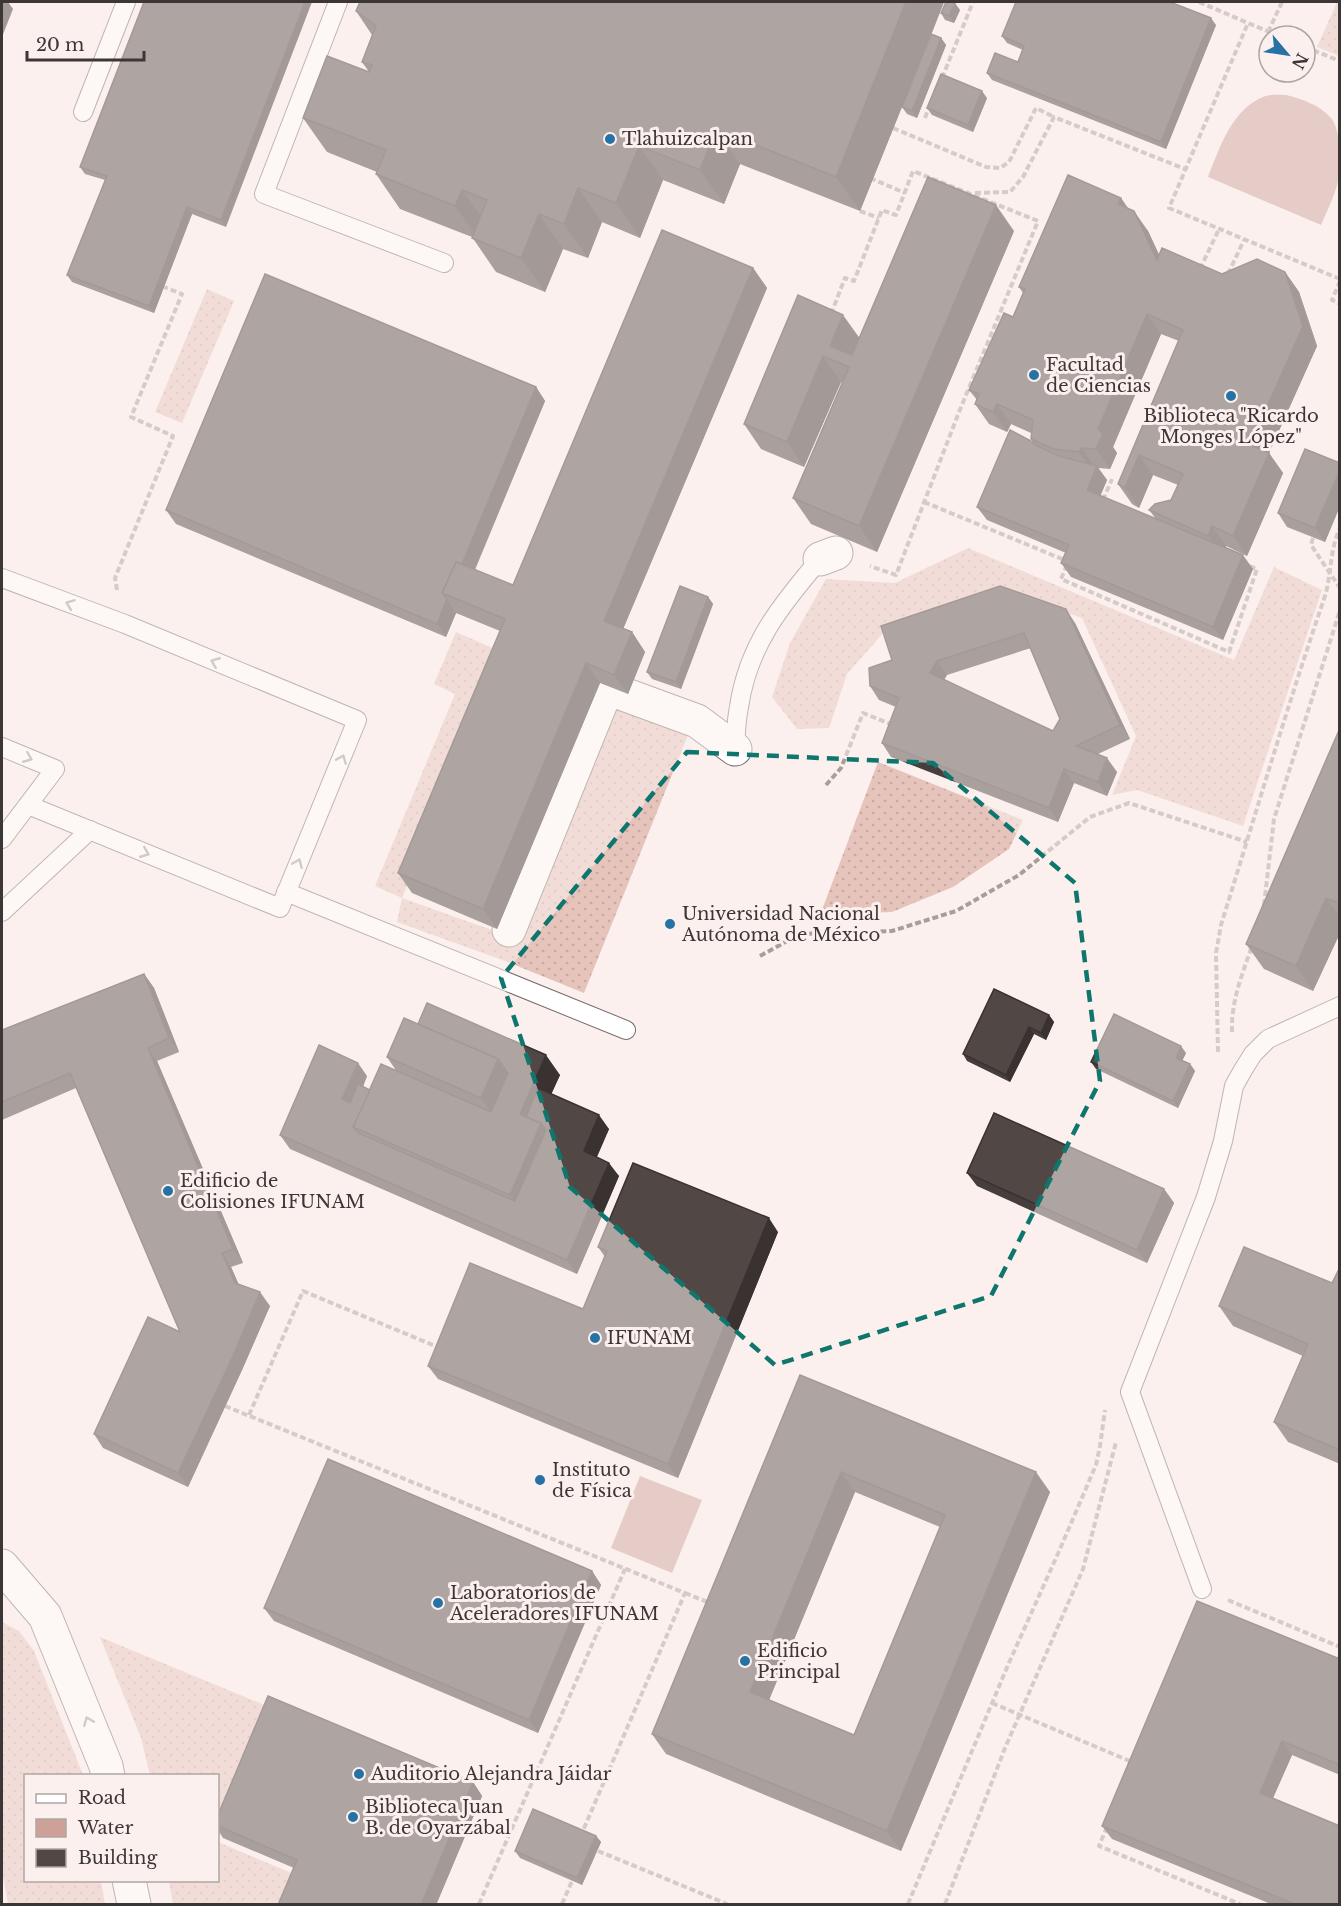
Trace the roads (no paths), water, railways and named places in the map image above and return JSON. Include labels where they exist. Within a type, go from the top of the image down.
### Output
[{"type":"street","points":[[509,930],[607,688],[697,721],[735,749]]},
{"type":"street","points":[[2,1566],[45,1616],[108,1774]]},
{"type":"street","points":[[2,1599],[45,1616]]},
{"type":"street","points":[[129,1882],[134,1905]]},
{"type":"lane","points":[[83,112],[126,2]]},
{"type":"lane","points":[[338,2],[264,194],[444,263]]},
{"type":"lane","points":[[735,749],[739,708],[746,677],[762,636],[788,597],[828,556]]},
{"type":"lane","points":[[2,578],[125,624],[357,720],[280,908],[28,805]]},
{"type":"lane","points":[[2,747],[55,769],[2,839]]},
{"type":"lane","points":[[2,912],[90,830]]},
{"type":"lane","points":[[286,892],[626,1030]]},
{"type":"lane","points":[[1202,1590],[1130,1392],[1206,1197],[1223,1141],[1234,1086],[1253,1054],[1268,1039],[1340,1006]]},
{"type":"water","points":[[1286,95],[1322,109],[1331,118],[1337,130],[1340,155],[1339,177],[1321,225],[1208,177],[1228,131],[1243,111],[1265,96]]},
{"type":"water","points":[[640,1476],[702,1500],[672,1573],[611,1548]]},
{"type":"place","name":"Tlahuizcalpan","points":[[610,139]]},
{"type":"place","name":"Facultad de Ciencias","points":[[1034,375]]},
{"type":"place","name":"Biblioteca \"Ricardo Monges López\"","points":[[1231,396]]},
{"type":"place","name":"Universidad Nacional Autónoma de México","points":[[670,924]]},
{"type":"place","name":"Edificio de Colisiones IFUNAM","points":[[168,1191]]},
{"type":"place","name":"IFUNAM","points":[[595,1338]]},
{"type":"place","name":"Instituto de Física","points":[[540,1480]]},
{"type":"place","name":"Laboratorios de Aceleradores IFUNAM","points":[[438,1603]]},
{"type":"place","name":"Edificio Principal","points":[[745,1661]]},
{"type":"place","name":"Auditorio Alejandra Jáidar","points":[[359,1774]]},
{"type":"place","name":"Biblioteca Juan B. de Oyarzábal","points":[[353,1817]]}]
